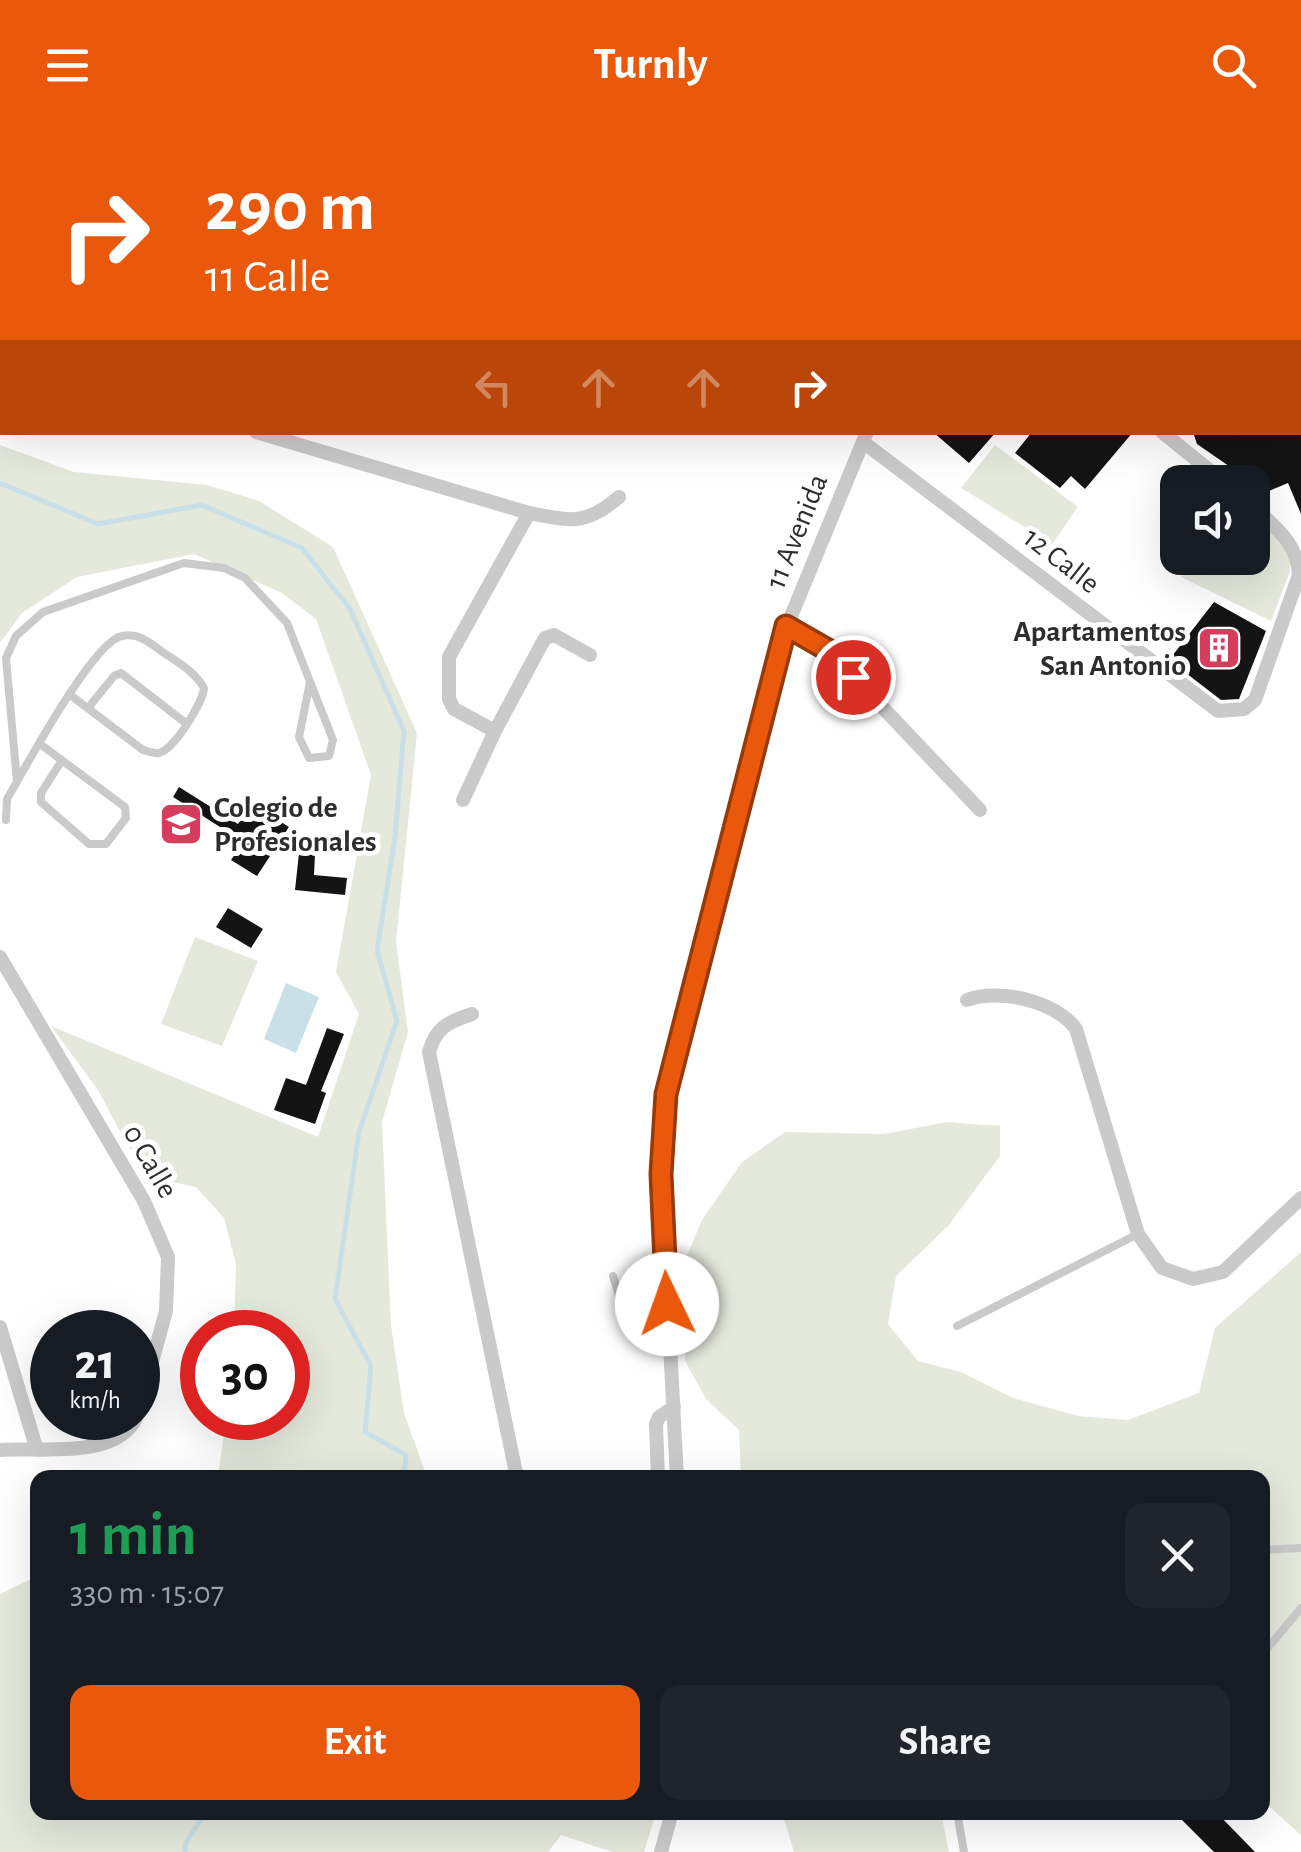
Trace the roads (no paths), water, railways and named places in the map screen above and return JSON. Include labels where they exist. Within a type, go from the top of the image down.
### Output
[{"type":"street","points":[[266,435],[564,519],[596,517],[619,496]]},
{"type":"street","points":[[1166,435],[1203,465]]},
{"type":"street","name":"11 Avenida","points":[[677,1470],[661,1174],[666,1094],[786,626],[864,438]]},
{"type":"street","name":"12 Calle","points":[[864,438],[1218,711],[1232,713],[1255,700],[1296,591],[1298,557],[1291,542],[1270,522]]},
{"type":"street","points":[[495,731],[454,709],[448,657],[530,512]]},
{"type":"street","points":[[786,626],[828,650],[980,810]]},
{"type":"street","points":[[464,800],[495,731],[546,638],[554,635],[590,655]]},
{"type":"street","name":"0 Calle","points":[[0,956],[144,1201],[168,1257],[166,1312],[160,1332]]},
{"type":"street","points":[[967,1000],[988,995],[1043,1005],[1068,1017],[1076,1028],[1138,1234],[1154,1261],[1172,1274],[1194,1279],[1214,1276],[1232,1267],[1301,1198]]},
{"type":"street","points":[[472,1014],[444,1024],[433,1036],[428,1052],[516,1470]]},
{"type":"street","points":[[0,1327],[36,1448]]},
{"type":"street","points":[[658,1470],[656,1424],[674,1407]]},
{"type":"street","points":[[0,1450],[105,1444],[110,1440]]},
{"type":"street","points":[[660,1852],[670,1820]]},
{"type":"lane","points":[[17,782],[6,658],[16,636],[43,612],[184,563],[224,568],[245,578],[287,623],[333,740],[329,756],[318,760],[309,758],[298,737],[310,682]]},
{"type":"lane","points":[[6,820],[7,799],[69,694],[109,642],[122,636],[140,637],[198,676],[204,688],[203,700],[186,724],[166,750],[157,754],[143,750],[69,694]]},
{"type":"lane","points":[[88,708],[114,676],[121,673],[186,724]]},
{"type":"lane","points":[[40,744],[62,760],[125,806],[126,818],[106,844],[88,844],[41,802],[41,793],[62,760]]},
{"type":"lane","points":[[957,1326],[1138,1234]]},
{"type":"lane","points":[[613,1276],[626,1316],[669,1336]]},
{"type":"lane","points":[[1270,1550],[1301,1548]]},
{"type":"lane","points":[[1270,1645],[1301,1608]]},
{"type":"lane","points":[[958,1820],[964,1852]]},
{"type":"water","points":[[286,983],[319,997],[296,1053],[264,1039]]},
{"type":"waterway","points":[[0,483],[98,524],[202,505],[302,548],[350,609],[404,731],[395,837],[377,950],[397,1021],[359,1132],[335,1299],[371,1366],[365,1432],[406,1455],[405,1470]]},
{"type":"waterway","points":[[185,1852],[185,1844],[201,1820]]},
{"type":"place","name":"Apartamentos San Antonio","points":[[1219,648]]},
{"type":"place","name":"Colegio de Profesionales","points":[[181,824]]}]
